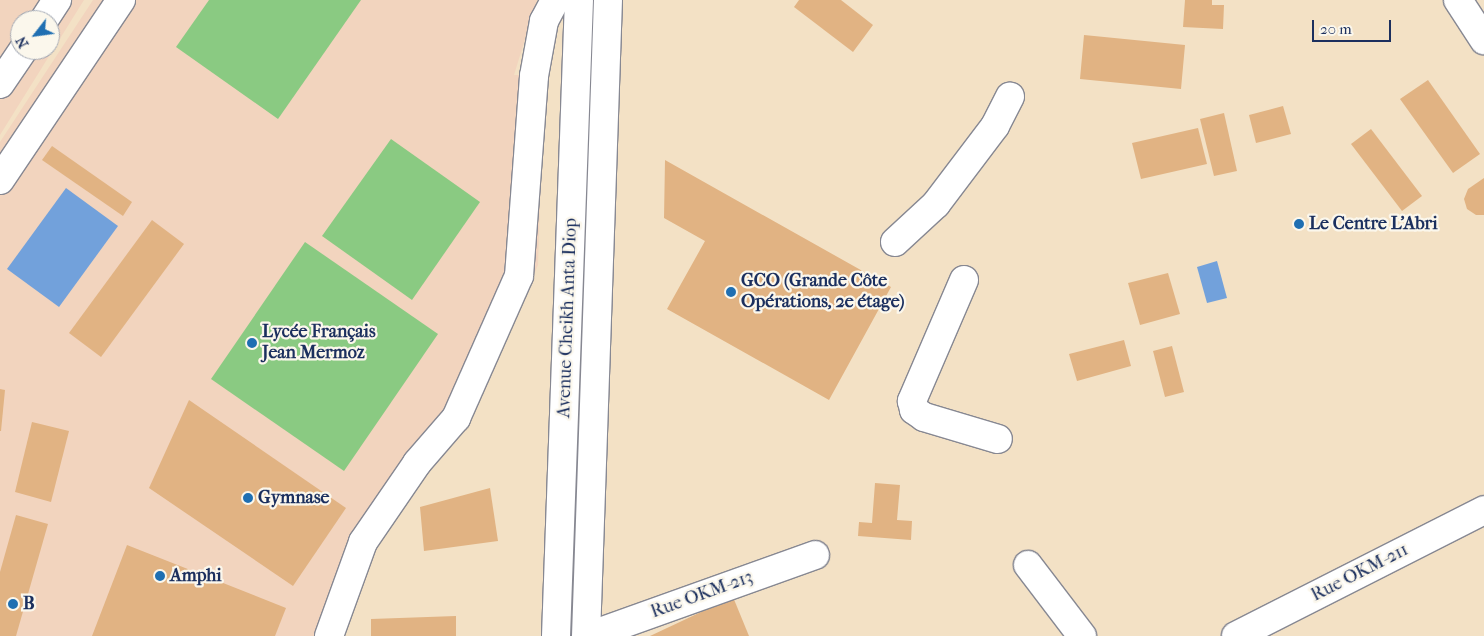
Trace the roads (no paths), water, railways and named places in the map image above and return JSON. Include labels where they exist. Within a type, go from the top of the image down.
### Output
[{"type":"street","points":[[0,180],[121,0]]},
{"type":"street","points":[[329,636],[363,542],[417,463],[456,418],[519,276],[534,76],[544,21],[555,0]]},
{"type":"street","name":"Avenue Cheikh Anta Diop","points":[[556,636],[579,0]]},
{"type":"street","name":"Avenue Cheikh Anta Diop","points":[[587,636],[608,0]]},
{"type":"street","points":[[1458,0],[1484,40]]},
{"type":"street","points":[[0,84],[16,60]]},
{"type":"street","points":[[895,242],[936,204],[995,126],[1010,97]]},
{"type":"street","points":[[964,280],[912,401],[914,410],[924,417],[998,440]]},
{"type":"street","name":"Rue OKM-211","points":[[1236,636],[1484,510]]},
{"type":"street","name":"Rue OKM-213","points":[[587,636],[815,555]]},
{"type":"street","points":[[1028,566],[1082,636]]},
{"type":"water","points":[[66,188],[118,226],[59,307],[7,269]]},
{"type":"water","points":[[1217,261],[1227,298],[1207,303],[1197,267]]},
{"type":"place","name":"Le Centre L'Abri","points":[[1299,224]]},
{"type":"place","name":"GCO (Grande Côte Opérations, 2e étage)","points":[[731,292]]},
{"type":"place","name":"Lycée Français Jean Mermoz","points":[[252,343]]},
{"type":"place","name":"Gymnase","points":[[248,498]]},
{"type":"place","name":"Amphi","points":[[160,576]]},
{"type":"place","name":"B","points":[[13,604]]}]
